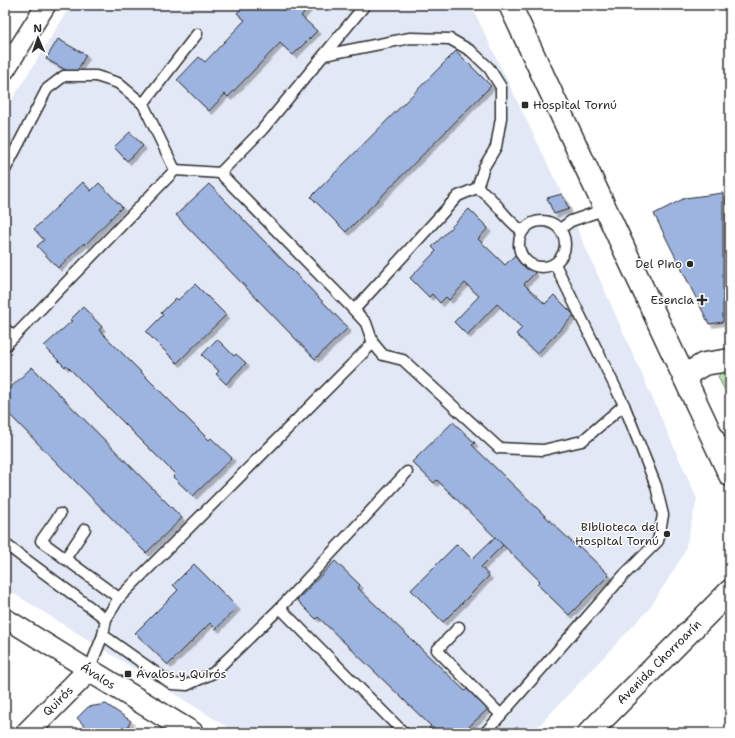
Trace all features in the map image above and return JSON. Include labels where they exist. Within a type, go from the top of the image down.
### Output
[{"type":"main road","points":[[510,5],[730,476]]},
{"type":"main road","points":[[684,376],[704,364],[730,360]]},
{"type":"main road","name":"Avenida Chorroarín","points":[[589,733],[730,591]]},
{"type":"main road","name":"Quirós","points":[[27,733],[89,670]]},
{"type":"main road","name":"Ávalos","points":[[89,670],[192,733]]},
{"type":"street","points":[[5,70],[46,5]]},
{"type":"street","name":"Ávalos","points":[[5,618],[89,670]]},
{"type":"lane","points":[[220,173],[262,130],[365,5]]},
{"type":"lane","points":[[143,104],[197,34]]},
{"type":"lane","points":[[324,55],[410,38],[450,39],[471,51],[489,68],[501,87],[501,118],[496,147],[484,167],[477,188],[458,196],[354,310]]},
{"type":"lane","points":[[5,170],[47,88],[64,76],[96,76],[118,83],[143,104],[175,170]]},
{"type":"lane","points":[[5,346],[175,170],[220,173],[366,323],[373,343],[382,355],[403,360],[499,448],[543,450],[582,441],[624,405]]},
{"type":"lane","points":[[477,188],[485,192],[509,220],[523,231]]},
{"type":"lane","points":[[560,229],[571,221],[606,209]]},
{"type":"lane","points":[[540,221],[554,224],[560,229],[566,240],[566,248],[563,255],[555,264],[545,268],[537,267],[524,259],[519,245],[523,231],[528,226],[540,221]]},
{"type":"lane","points":[[484,733],[502,715],[623,576],[658,541],[663,515],[656,486],[624,405],[555,264]]},
{"type":"lane","points":[[5,329],[14,337]]},
{"type":"lane","points":[[89,670],[103,635],[106,619],[119,598],[373,343]]},
{"type":"lane","points":[[103,635],[172,684],[187,685],[213,674],[280,608],[408,472]]},
{"type":"lane","points":[[60,514],[41,541],[119,598]]},
{"type":"lane","points":[[65,559],[84,529]]},
{"type":"lane","points":[[5,544],[106,619]]},
{"type":"lane","points":[[280,608],[404,733]]},
{"type":"lane","points":[[459,627],[437,650],[502,715]]},
{"type":"shaded area","points":[[71,5],[471,5],[562,194],[697,499],[684,554],[649,609],[532,733],[237,733],[5,588],[5,111]]},
{"type":"green space","points":[[730,370],[730,400],[718,377],[722,371]]},
{"type":"building","points":[[245,5],[311,5],[301,16],[317,31],[293,55],[280,43],[228,97],[225,94],[209,111],[177,80],[199,57],[205,62],[245,20],[237,13]]},
{"type":"building","points":[[58,39],[86,55],[75,75],[46,59]]},
{"type":"building","points":[[456,51],[491,86],[346,232],[311,197]]},
{"type":"building","points":[[130,132],[143,146],[127,161],[114,147]]},
{"type":"building","points":[[83,182],[91,191],[99,183],[122,207],[85,245],[84,243],[58,268],[37,246],[44,240],[34,229]]},
{"type":"building","points":[[209,184],[348,328],[315,359],[176,215]]},
{"type":"building","points":[[723,193],[723,322],[709,324],[654,214],[685,198]]},
{"type":"building","points":[[562,194],[569,209],[554,214],[547,198]]},
{"type":"building","points":[[469,209],[488,228],[478,239],[505,265],[516,254],[535,273],[524,284],[545,304],[554,295],[574,315],[537,354],[516,334],[522,328],[497,304],[467,335],[454,322],[479,296],[465,283],[449,300],[446,297],[440,303],[432,294],[429,297],[410,278],[436,251],[432,247]]},
{"type":"building","points":[[195,284],[226,315],[177,363],[146,332],[163,315],[161,313],[176,298],[178,300]]},
{"type":"building","points":[[83,307],[102,327],[99,330],[209,440],[211,438],[232,458],[193,496],[173,477],[175,474],[66,365],[65,367],[44,346],[72,321],[70,320]]},
{"type":"building","points":[[217,339],[234,356],[236,354],[246,363],[226,384],[216,374],[219,371],[202,355]]},
{"type":"building","points":[[32,367],[182,518],[146,553],[5,410],[5,393]]},
{"type":"building","points":[[453,422],[475,443],[472,445],[578,548],[579,546],[609,575],[569,615],[537,584],[540,581],[437,480],[434,483],[412,462]]},
{"type":"building","points":[[495,537],[503,545],[481,567],[489,576],[443,622],[411,590],[457,544],[472,559]]},
{"type":"building","points":[[335,561],[360,585],[358,588],[465,691],[467,689],[488,709],[462,733],[434,733],[429,728],[431,726],[318,617],[316,619],[297,600]]},
{"type":"building","points":[[194,564],[237,607],[216,629],[210,623],[168,665],[135,633],[178,590],[173,585]]},
{"type":"building","points":[[106,704],[131,721],[124,733],[91,733],[77,718],[88,707]]},
{"type":"place","name":"Hospital Tornú","points":[[525,105]]},
{"type":"place","name":"Del Pino","points":[[690,264]]},
{"type":"place","name":"Esencia","points":[[702,300]]},
{"type":"place","name":"Biblioteca del Hospital Tornú","points":[[667,534]]},
{"type":"place","name":"Ávalos y Quirós","points":[[128,674]]}]
